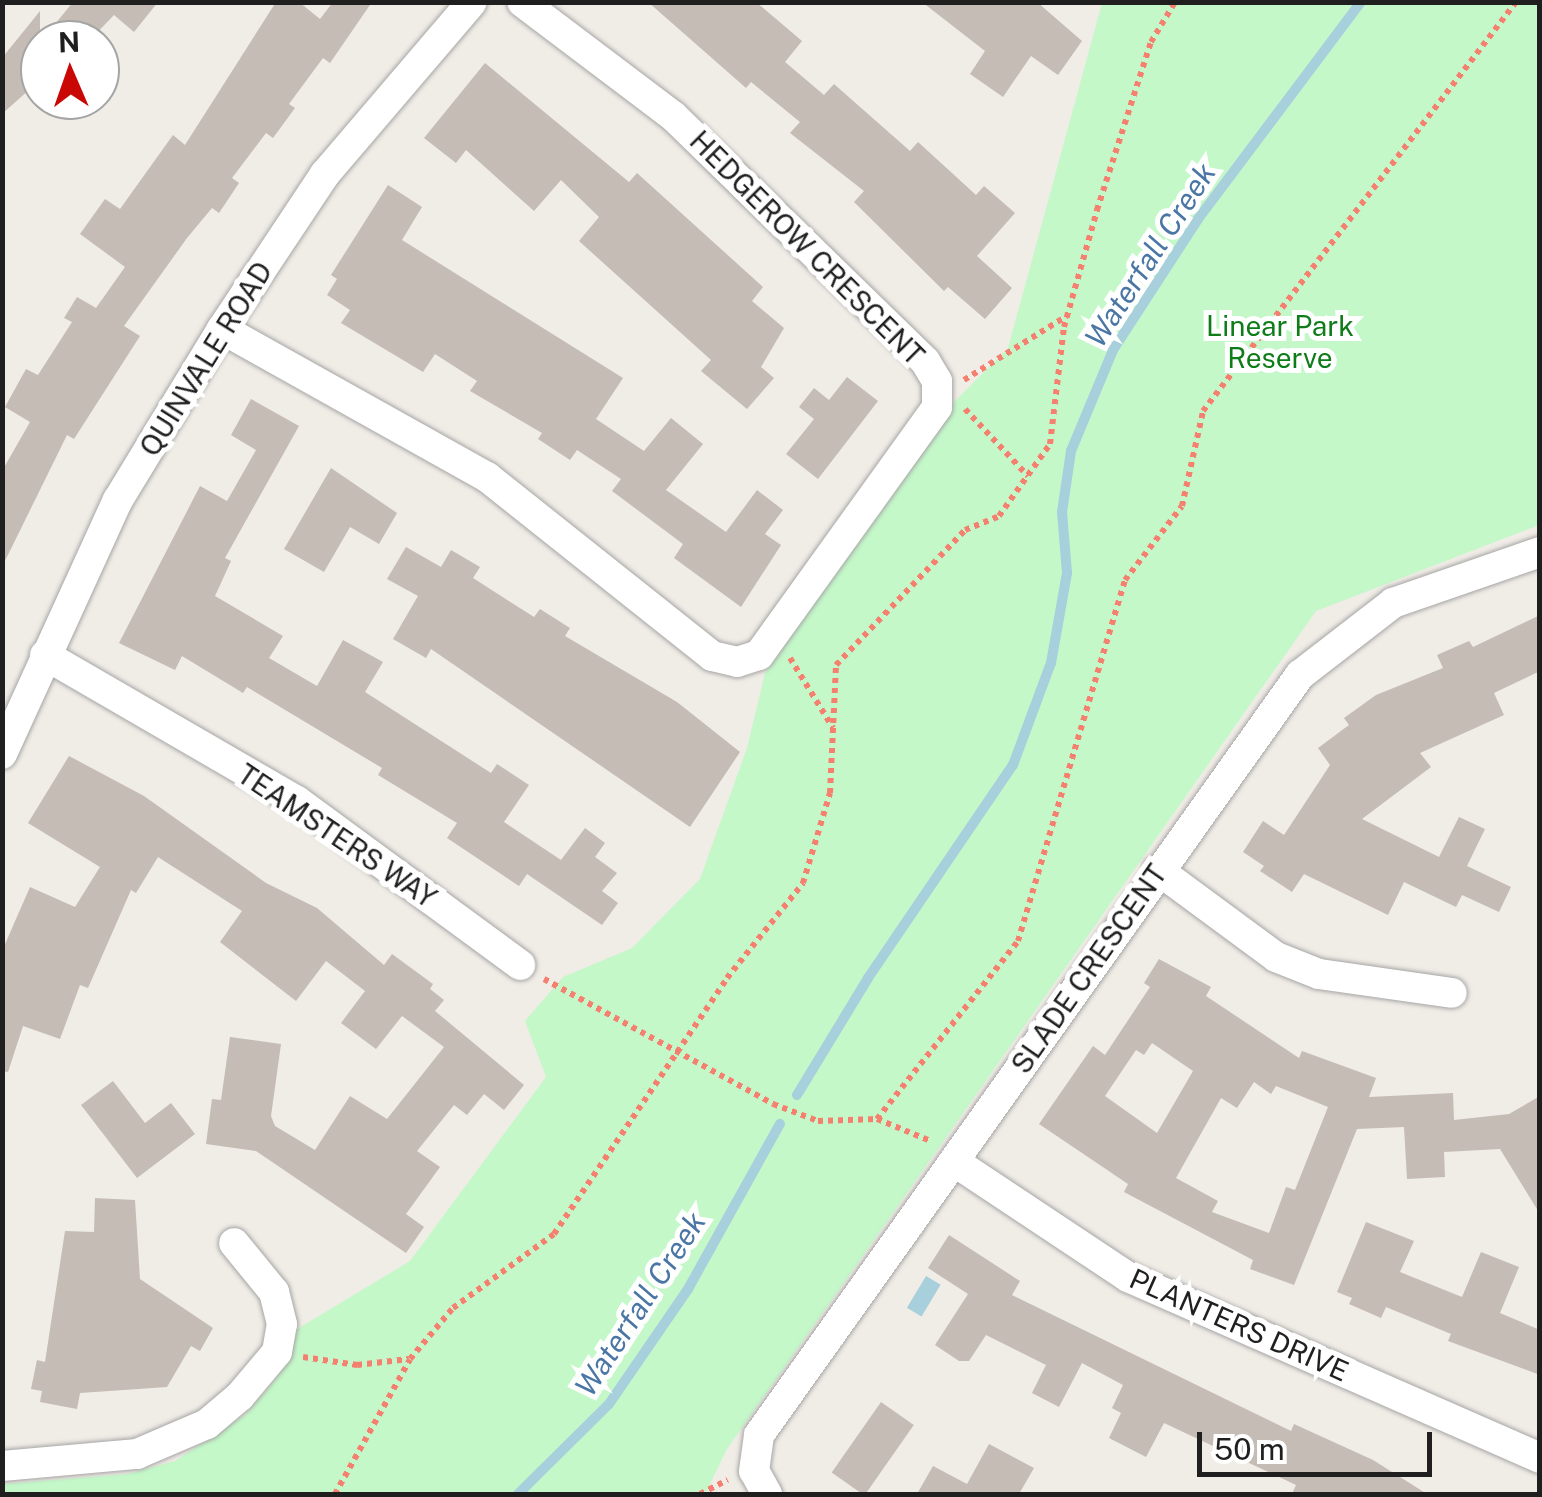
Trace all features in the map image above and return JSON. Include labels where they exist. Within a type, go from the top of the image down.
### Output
[{"type":"street","name":"QUINVALE ROAD","points":[[2,754],[118,500],[222,329],[325,174],[472,2]]},
{"type":"street","name":"HEDGEROW CRESCENT","points":[[222,329],[487,477],[712,656],[737,662],[759,656],[937,408],[937,396],[925,362],[673,116],[522,2]]},
{"type":"street","name":"SLADE CRESCENT","points":[[767,1494],[754,1471],[759,1435],[1300,674],[1393,603],[1540,552]]},
{"type":"street","name":"TEAMSTERS WAY","points":[[46,655],[296,801],[520,965]]},
{"type":"street","points":[[1158,870],[1276,958],[1319,974],[1452,994]]},
{"type":"street","name":"PLANTERS DRIVE","points":[[954,1162],[1128,1277],[1540,1458]]},
{"type":"street","points":[[2,1466],[137,1454],[207,1424],[277,1352],[282,1324],[274,1292],[234,1243]]},
{"type":"path","points":[[335,1494],[410,1359],[453,1308],[554,1234],[680,1053],[727,978],[803,883],[830,793],[836,665],[964,530],[999,516],[1050,444],[1067,316],[1151,42],[1175,2]]},
{"type":"path","points":[[877,1119],[1018,942],[1125,580],[1182,506],[1202,411],[1516,2]]},
{"type":"path","points":[[937,396],[1067,316]]},
{"type":"path","points":[[937,396],[970,412],[1028,476]]},
{"type":"path","points":[[775,633],[834,730]]},
{"type":"path","points":[[520,965],[680,1053],[818,1121],[877,1119],[926,1137],[954,1162]]},
{"type":"path","points":[[277,1352],[356,1365],[410,1359]]},
{"type":"green space","name":"Linear Park Reserve","points":[[1102,3],[1539,3],[1539,525],[1316,611],[727,1449],[705,1494],[3,1494],[3,1484],[127,1474],[175,1461],[245,1415],[279,1375],[294,1331],[410,1261],[546,1077],[525,1021],[563,977],[632,948],[700,879],[747,748],[765,673],[954,402],[1008,348]]},
{"type":"water","points":[[926,1276],[941,1285],[922,1316],[907,1308]]},
{"type":"building","points":[[73,2],[158,2],[134,32],[114,15],[109,20],[58,20]]},
{"type":"building","points":[[276,2],[299,2],[320,19],[333,2],[372,2],[330,63],[323,58],[289,104],[295,108],[273,138],[266,133],[232,178],[239,183],[219,213],[212,208],[124,326],[140,336],[74,439],[67,435],[2,567],[2,471],[30,422],[5,407],[26,369],[38,375],[72,322],[64,318],[77,297],[96,308],[125,267],[80,234],[105,199],[120,209],[173,135],[185,145]]},
{"type":"building","points":[[648,2],[756,2],[802,41],[785,62],[824,95],[834,84],[910,151],[918,142],[976,195],[984,186],[1015,213],[977,256],[1012,288],[985,319],[948,287],[944,291],[854,202],[864,191],[790,133],[800,122],[751,82],[746,88]]},
{"type":"building","points":[[922,2],[1037,2],[1082,41],[1058,75],[1031,56],[1003,97],[970,74],[985,51]]},
{"type":"building","points":[[20,36],[20,98],[2,114],[2,58]]},
{"type":"building","points":[[485,63],[629,182],[637,173],[763,287],[752,301],[784,328],[761,367],[774,378],[747,409],[701,371],[711,360],[579,241],[599,217],[561,180],[534,211],[466,150],[456,163],[424,138]]},
{"type":"building","points":[[388,185],[422,207],[402,240],[623,378],[596,419],[644,451],[671,418],[703,444],[666,490],[726,532],[757,490],[783,510],[765,534],[781,545],[741,607],[674,558],[683,544],[612,491],[621,479],[577,450],[570,460],[538,439],[542,433],[470,391],[477,381],[435,354],[423,372],[341,323],[350,310],[327,295],[337,279],[331,275]]},
{"type":"building","points":[[847,377],[878,401],[818,479],[786,454],[814,419],[799,407],[814,388],[829,400]]},
{"type":"building","points":[[251,399],[299,426],[225,558],[231,561],[215,596],[283,636],[269,658],[317,686],[343,640],[383,662],[365,692],[491,773],[497,764],[529,785],[504,822],[561,860],[585,828],[605,843],[595,857],[617,873],[602,891],[618,903],[602,925],[527,874],[519,886],[447,838],[457,823],[378,775],[382,768],[247,687],[243,693],[182,656],[175,670],[119,643],[200,486],[227,501],[256,450],[231,435]]},
{"type":"building","points":[[331,468],[397,513],[379,544],[350,527],[324,572],[284,549]]},
{"type":"building","points":[[406,547],[441,567],[451,550],[480,567],[473,578],[534,617],[540,609],[570,628],[565,636],[677,702],[740,752],[690,827],[431,649],[426,658],[393,639],[418,596],[387,579]]},
{"type":"building","points":[[1540,615],[1540,671],[1494,693],[1504,715],[1420,753],[1431,767],[1362,819],[1439,857],[1459,817],[1485,829],[1467,866],[1511,887],[1499,912],[1462,895],[1456,907],[1404,882],[1388,915],[1304,874],[1292,892],[1260,871],[1264,866],[1243,852],[1263,821],[1284,835],[1330,765],[1318,748],[1349,725],[1344,718],[1376,695],[1443,668],[1437,655],[1469,641],[1473,647]]},
{"type":"building","points":[[69,756],[144,796],[266,883],[317,908],[384,965],[392,954],[433,984],[430,989],[444,1000],[435,1011],[524,1085],[504,1110],[484,1094],[467,1115],[454,1105],[417,1151],[440,1167],[406,1214],[424,1227],[406,1253],[256,1151],[206,1144],[212,1099],[221,1100],[230,1037],[281,1044],[271,1116],[275,1126],[315,1150],[350,1096],[387,1119],[444,1047],[402,1016],[376,1049],[341,1023],[365,991],[326,961],[296,1001],[220,942],[242,911],[158,857],[136,893],[131,890],[88,988],[80,985],[60,1039],[23,1026],[8,1072],[2,1071],[2,951],[30,887],[75,907],[100,867],[28,823]]},
{"type":"building","points":[[1159,959],[1211,987],[1206,996],[1299,1058],[1302,1051],[1376,1078],[1369,1097],[1453,1093],[1454,1120],[1509,1114],[1540,1096],[1540,1214],[1500,1149],[1444,1152],[1445,1177],[1407,1179],[1404,1127],[1357,1129],[1294,1285],[1250,1269],[1253,1260],[1124,1192],[1128,1184],[1039,1124],[1093,1046],[1105,1055],[1150,987],[1144,983]],"holes":[[[1152,1043],[1193,1071],[1157,1133],[1105,1096],[1136,1050],[1144,1055]],[[1254,1082],[1271,1094],[1276,1086],[1328,1107],[1295,1190],[1286,1187],[1269,1233],[1212,1212],[1218,1201],[1176,1178],[1221,1098],[1237,1108]]]},
{"type":"building","points":[[113,1081],[145,1123],[171,1103],[195,1134],[137,1178],[81,1105]]},
{"type":"building","points":[[95,1198],[135,1200],[140,1279],[213,1328],[200,1351],[191,1346],[167,1387],[80,1393],[77,1409],[40,1402],[42,1391],[31,1389],[37,1360],[45,1362],[65,1231],[94,1232]]},
{"type":"building","points":[[1366,1222],[1414,1241],[1400,1272],[1462,1297],[1481,1252],[1519,1267],[1500,1313],[1540,1330],[1540,1375],[1448,1341],[1451,1334],[1386,1307],[1381,1318],[1349,1304],[1352,1298],[1337,1292]]},
{"type":"building","points":[[949,1235],[1020,1281],[1012,1295],[1291,1431],[1294,1424],[1373,1460],[1427,1494],[1292,1494],[1296,1485],[1164,1423],[1146,1457],[1109,1438],[1121,1413],[1112,1408],[1123,1385],[1082,1363],[1059,1407],[1032,1393],[1046,1365],[986,1335],[969,1361],[959,1361],[935,1345],[968,1294],[928,1268]]},
{"type":"building","points":[[881,1402],[914,1425],[865,1494],[832,1472]]},
{"type":"building","points":[[989,1444],[1034,1468],[1019,1494],[917,1494],[933,1466],[967,1484]]},
{"type":"waterway","name":"Waterfall Creek","points":[[797,1095],[868,978],[1013,765],[1051,663],[1067,573],[1062,512],[1071,451],[1113,350],[1198,219],[1361,2]]},
{"type":"waterway","name":"Waterfall Creek","points":[[518,1494],[609,1404],[688,1289],[780,1124]]}]
